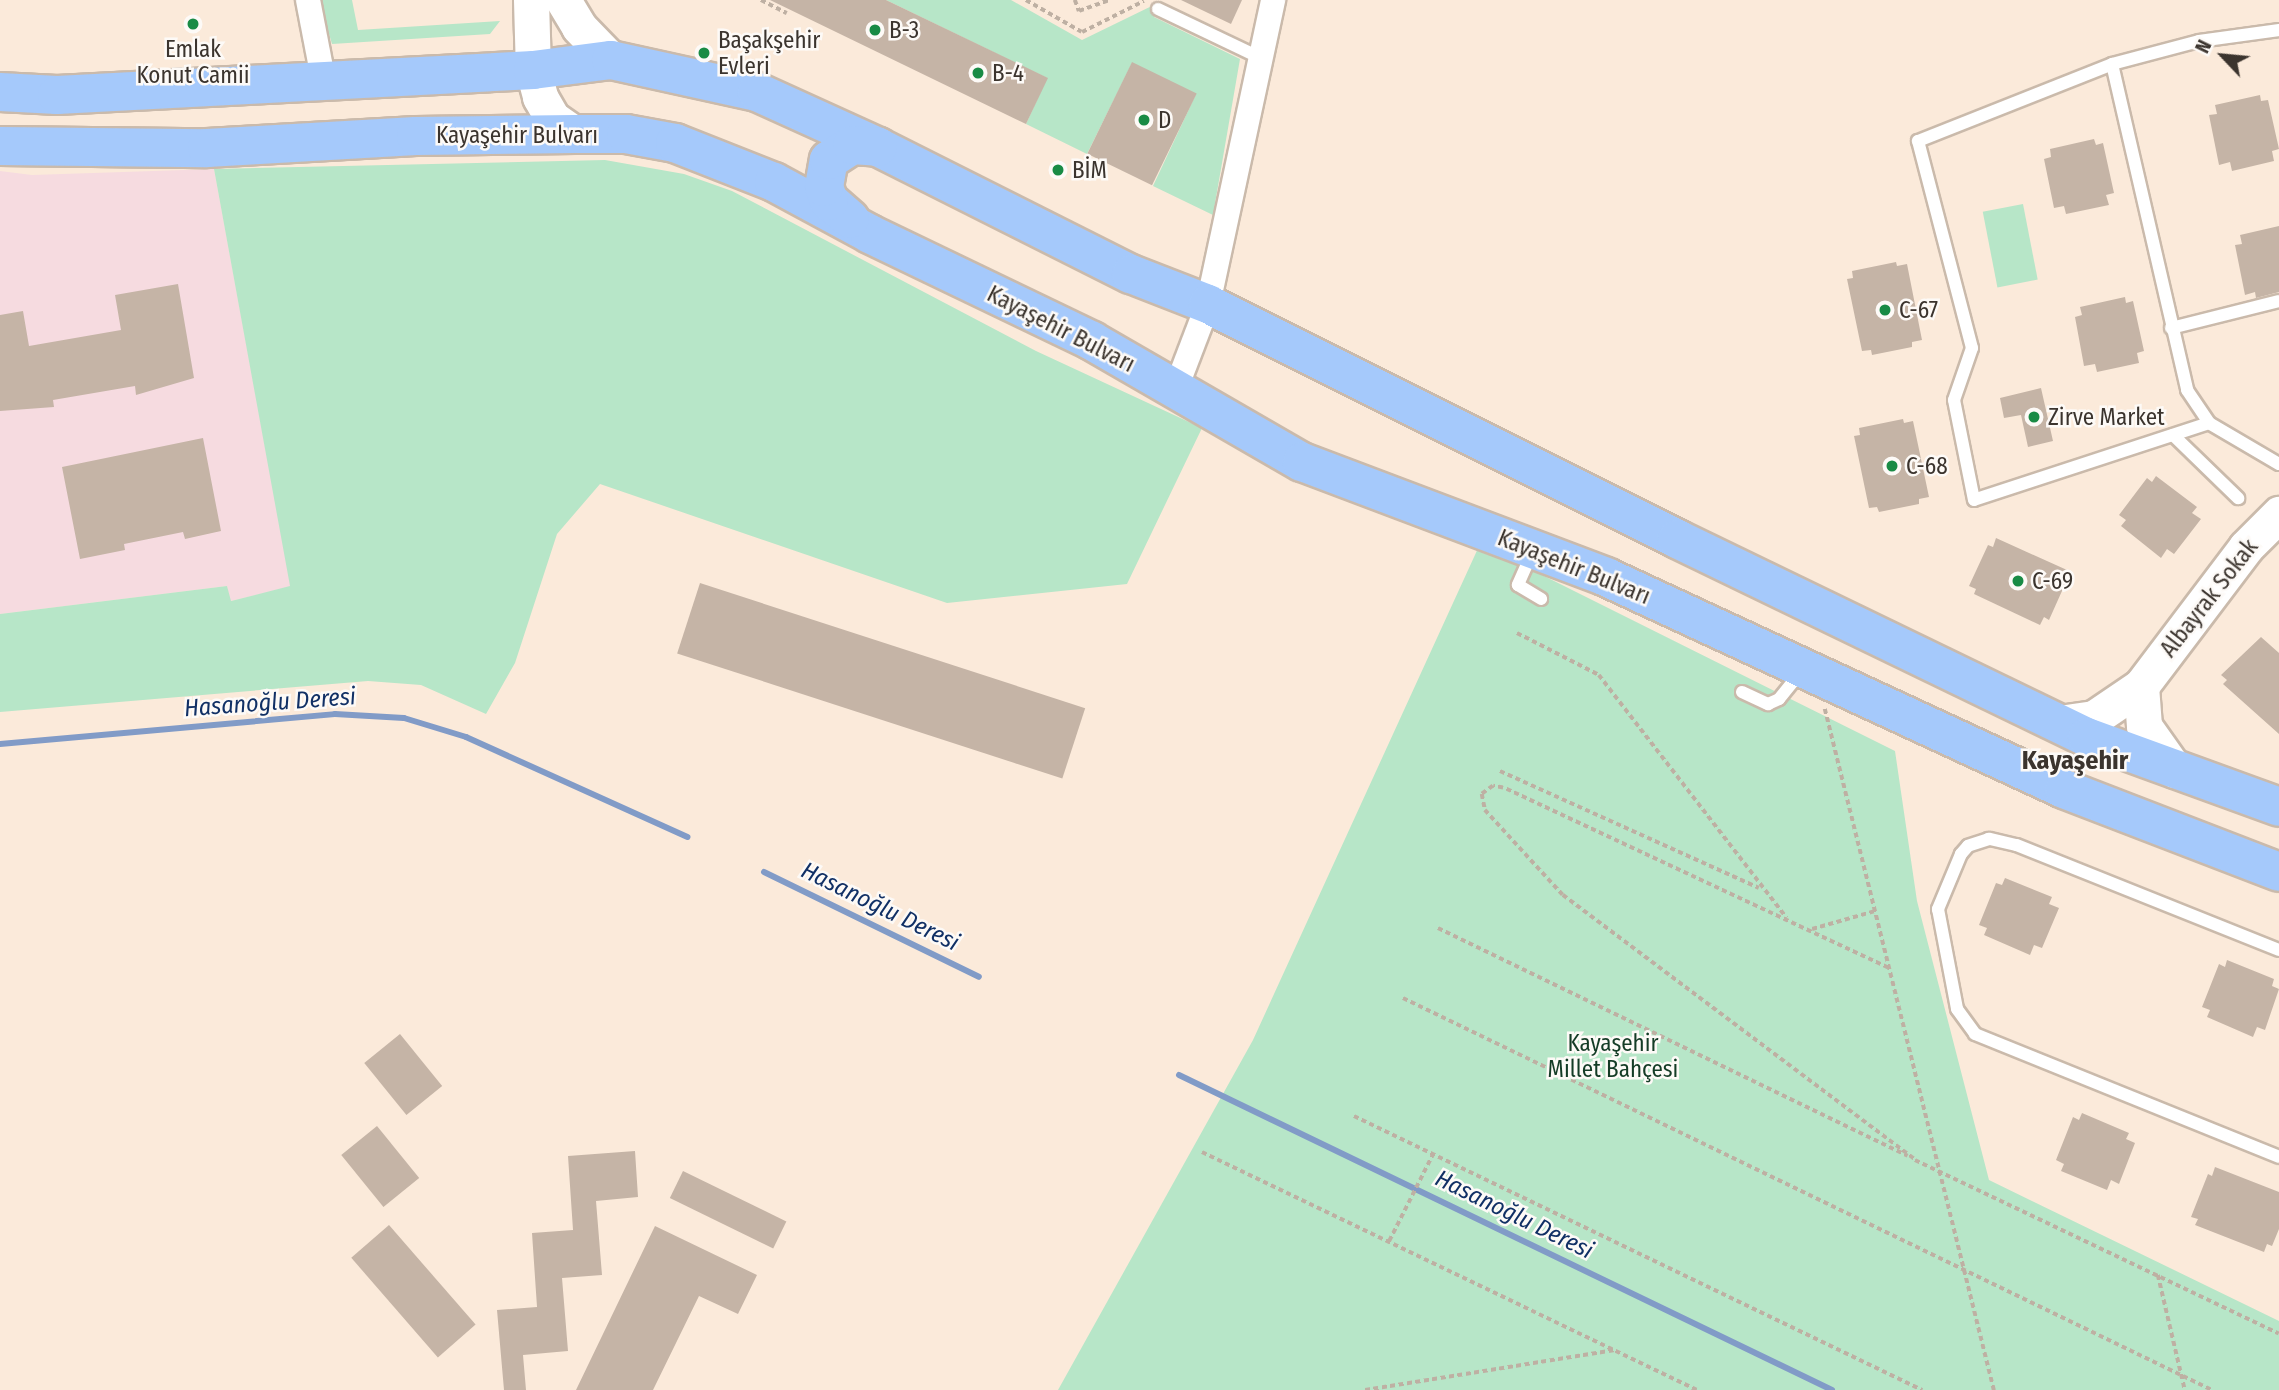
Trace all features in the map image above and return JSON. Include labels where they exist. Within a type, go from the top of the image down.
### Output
[{"type":"main road","points":[[0,92],[57,95],[323,78],[533,70],[611,60],[757,92],[878,147],[1131,274],[1208,304],[1676,539],[2050,719],[2175,770],[2279,807]]},
{"type":"main road","name":"Kayaşehir Bulvarı","points":[[0,146],[207,148],[416,136],[626,134],[711,155],[774,182],[870,234],[1092,341],[1302,462],[1606,577],[2015,768],[2279,872]]},
{"type":"main road","points":[[870,234],[829,201],[823,176],[835,154],[852,145],[878,147]]},
{"type":"main road","points":[[2015,768],[2050,719]]},
{"type":"street","points":[[309,0],[323,78]]},
{"type":"street","points":[[531,0],[533,70],[540,97],[552,118],[576,134]]},
{"type":"street","points":[[563,0],[579,27],[611,60]]},
{"type":"street","points":[[1176,388],[1208,304],[1263,60],[1273,0]]},
{"type":"street","name":"Albayrak Sokak","points":[[2050,719],[2094,718],[2141,686],[2246,547],[2279,514]]},
{"type":"street","points":[[2141,686],[2144,726],[2175,770]]},
{"type":"lane","points":[[1158,9],[1263,60]]},
{"type":"lane","points":[[2209,423],[1975,500],[1954,400],[1972,348],[1918,142],[2112,64],[2199,41],[2279,30]]},
{"type":"lane","points":[[2112,64],[2187,390],[2209,423],[2279,464]]},
{"type":"lane","points":[[2171,328],[2279,302]]},
{"type":"lane","points":[[2173,435],[2238,498]]},
{"type":"lane","points":[[1533,549],[1518,584],[1541,599]]},
{"type":"lane","points":[[1742,692],[1768,704],[1779,699],[1811,672]]},
{"type":"lane","points":[[2279,950],[2016,845],[1989,839],[1978,841],[1961,854],[1938,909],[1953,998],[1961,1020],[1975,1034],[2279,1157]]},
{"type":"path","points":[[761,0],[787,13]]},
{"type":"path","points":[[1026,0],[1082,32],[1146,0]]},
{"type":"path","points":[[1075,0],[1079,12],[1109,0]]},
{"type":"path","points":[[1517,633],[1599,675],[1789,920]]},
{"type":"path","points":[[1811,672],[1875,911],[1936,1170],[1994,1390]]},
{"type":"path","points":[[1500,771],[1763,889]]},
{"type":"path","points":[[1888,968],[1503,788],[1493,786],[1482,794],[1485,810],[1563,895],[1916,1160]]},
{"type":"path","points":[[1810,930],[1875,911]]},
{"type":"path","points":[[1438,928],[2279,1334]]},
{"type":"path","points":[[1403,998],[1962,1266],[2212,1390]]},
{"type":"path","points":[[1354,1116],[1922,1390]]},
{"type":"path","points":[[1202,1152],[1697,1390]]},
{"type":"path","points":[[1390,1241],[1433,1154]]},
{"type":"path","points":[[2158,1275],[2185,1390]]},
{"type":"path","points":[[1365,1390],[1615,1350]]},
{"type":"shaded area","points":[[214,169],[291,587],[230,601],[227,586],[0,614],[0,171],[32,175]]},
{"type":"green space","points":[[319,0],[352,0],[358,30],[500,21],[490,34],[332,44]]},
{"type":"green space","points":[[886,0],[1011,0],[1082,40],[1162,1],[1154,17],[1240,59],[1213,215],[1153,186],[1196,94],[1132,63],[1087,154],[1026,124],[1047,78]]},
{"type":"green space","points":[[605,160],[684,174],[732,191],[1036,351],[1202,428],[1127,584],[947,603],[600,484],[557,534],[515,663],[486,714],[421,685],[368,681],[0,712],[0,614],[227,586],[231,601],[290,586],[214,169]]},
{"type":"green space","points":[[2023,204],[2038,280],[1997,287],[1983,212]]},
{"type":"green space","name":"Kayaşehir Millet Bahçesi","points":[[1480,544],[1895,751],[1917,901],[1989,1180],[2279,1321],[2279,1390],[1058,1390],[1253,1040]]},
{"type":"building","points":[[770,0],[886,0],[1048,78],[1026,124]]},
{"type":"building","points":[[1181,0],[1242,0],[1231,24]]},
{"type":"building","name":"D","points":[[1132,62],[1197,94],[1152,185],[1087,154]]},
{"type":"building","points":[[2260,95],[2261,101],[2268,100],[2279,149],[2272,151],[2274,161],[2232,171],[2230,162],[2219,165],[2209,115],[2217,114],[2215,105]]},
{"type":"building","points":[[2094,139],[2096,145],[2103,143],[2114,193],[2106,195],[2109,205],[2066,214],[2064,206],[2054,208],[2044,159],[2051,157],[2050,149]]},
{"type":"building","points":[[2279,226],[2279,292],[2256,298],[2255,292],[2245,295],[2235,245],[2242,244],[2240,235]]},
{"type":"building","name":"C-67","points":[[1896,262],[1897,266],[1907,264],[1922,340],[1912,342],[1912,347],[1872,355],[1871,350],[1862,351],[1847,279],[1853,278],[1852,271]]},
{"type":"building","points":[[178,284],[194,378],[136,395],[135,386],[53,400],[54,407],[0,411],[0,315],[23,311],[29,346],[121,330],[115,295]]},
{"type":"building","points":[[2125,297],[2126,303],[2133,301],[2144,351],[2137,353],[2139,363],[2097,372],[2095,364],[2084,366],[2075,317],[2082,315],[2080,307]]},
{"type":"building","name":"Zirve Market","points":[[2041,388],[2053,441],[2028,447],[2021,415],[2004,418],[2000,398]]},
{"type":"building","name":"C-68","points":[[1903,419],[1904,423],[1913,421],[1929,497],[1919,499],[1919,504],[1879,512],[1877,507],[1869,508],[1854,436],[1860,435],[1859,428]]},
{"type":"building","points":[[203,438],[221,531],[185,539],[183,532],[124,544],[125,550],[80,559],[62,467]]},
{"type":"building","points":[[2156,476],[2197,507],[2192,513],[2201,519],[2174,554],[2167,549],[2161,558],[2121,526],[2126,520],[2119,515],[2147,478],[2152,482]]},
{"type":"building","name":"C-69","points":[[1996,538],[2067,570],[2062,579],[2066,582],[2049,620],[2044,617],[2040,625],[1974,594],[1976,589],[1969,586],[1988,545],[1993,547]]},
{"type":"building","points":[[700,583],[1085,708],[1062,779],[677,653]]},
{"type":"building","points":[[2261,637],[2279,653],[2279,734],[2223,684],[2227,680],[2221,675]]},
{"type":"building","points":[[2005,878],[2052,897],[2049,904],[2059,908],[2042,948],[2034,945],[2030,955],[1984,935],[1987,928],[1979,925],[1996,883],[2002,885]]},
{"type":"building","points":[[2227,960],[2274,979],[2272,986],[2279,989],[2265,1030],[2257,1027],[2253,1037],[2207,1017],[2210,1010],[2202,1007],[2219,964],[2225,967]]},
{"type":"building","points":[[400,1034],[442,1086],[406,1115],[364,1063]]},
{"type":"building","points":[[2082,1113],[2129,1133],[2126,1139],[2135,1143],[2119,1184],[2111,1180],[2107,1190],[2061,1171],[2064,1164],[2056,1160],[2073,1117],[2079,1120]]},
{"type":"building","points":[[377,1126],[419,1178],[383,1207],[341,1155]]},
{"type":"building","points":[[635,1151],[638,1197],[596,1201],[602,1275],[562,1278],[568,1351],[523,1355],[526,1390],[504,1390],[497,1310],[537,1307],[532,1233],[573,1230],[568,1156]]},
{"type":"building","points":[[2215,1167],[2279,1192],[2279,1229],[2272,1246],[2267,1244],[2264,1252],[2195,1225],[2198,1219],[2191,1217],[2208,1174],[2212,1176]]},
{"type":"building","points":[[683,1171],[786,1221],[773,1248],[670,1198]]},
{"type":"building","points":[[389,1225],[476,1325],[438,1357],[351,1258]]},
{"type":"building","points":[[655,1226],[757,1275],[738,1314],[699,1296],[653,1390],[576,1390]]},
{"type":"waterway","name":"Hasanoğlu Deresi","points":[[0,744],[335,714],[404,718],[466,737],[687,837]]},
{"type":"waterway","name":"Hasanoğlu Deresi","points":[[764,872],[979,977]]},
{"type":"waterway","name":"Hasanoğlu Deresi","points":[[1179,1075],[1832,1390]]},
{"type":"place","name":"Emlak Konut Camii","points":[[193,24]]},
{"type":"place","name":"B-3","points":[[875,30]]},
{"type":"place","name":"Başakşehir Evleri","points":[[704,53]]},
{"type":"place","name":"B-4","points":[[978,73]]},
{"type":"place","name":"D","points":[[1144,120]]},
{"type":"place","name":"BİM","points":[[1058,170]]},
{"type":"place","name":"C-67","points":[[1885,310]]},
{"type":"place","name":"Zirve Market","points":[[2034,417]]},
{"type":"place","name":"C-68","points":[[1892,466]]},
{"type":"place","name":"C-69","points":[[2018,581]]},
{"type":"district","name":"Kayaşehir","points":[[2075,761]]}]
